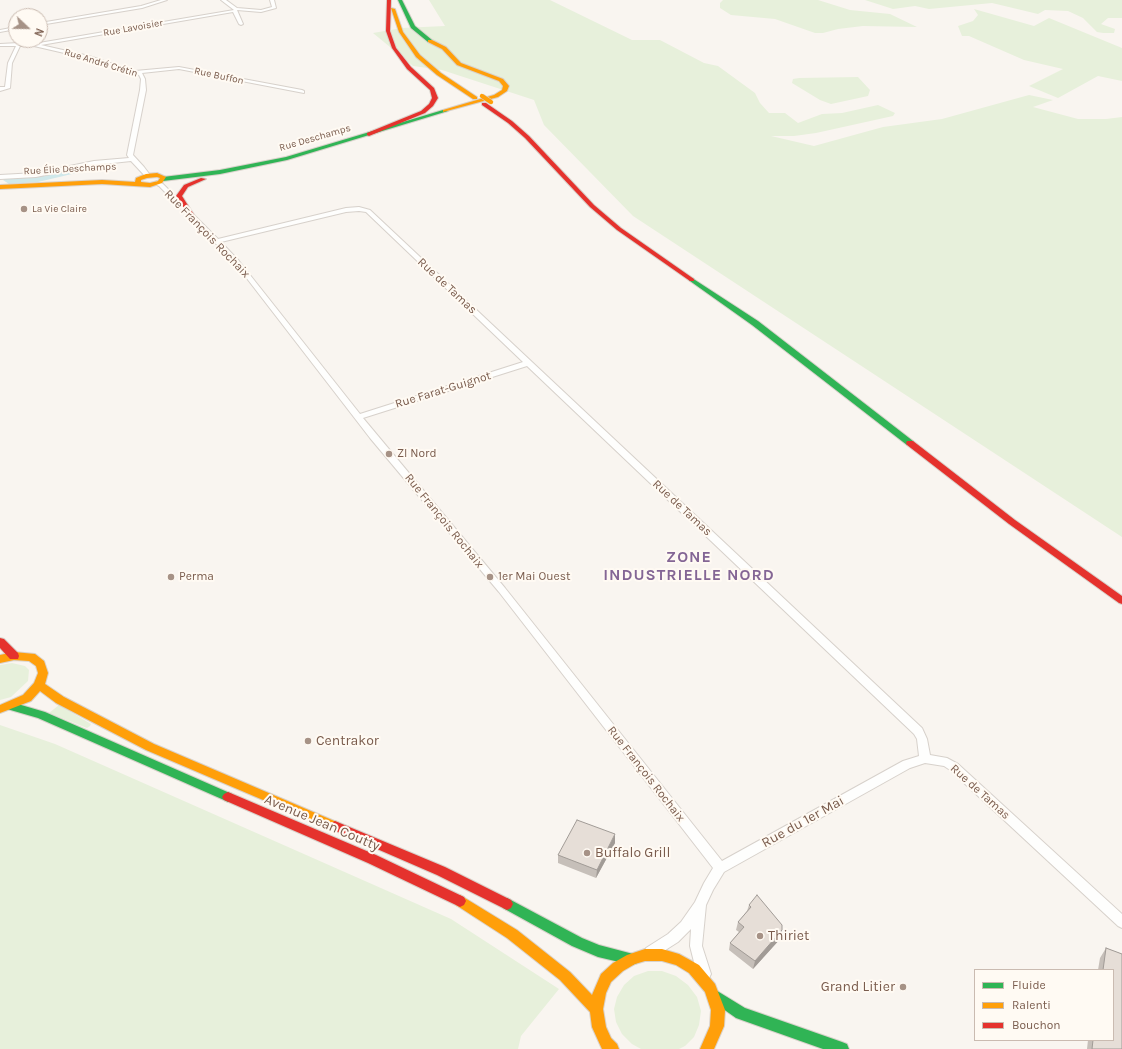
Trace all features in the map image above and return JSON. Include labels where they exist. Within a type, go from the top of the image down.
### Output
[{"type":"main road","points":[[390,0],[401,32],[413,51],[428,66],[530,131],[590,194],[626,225],[780,331],[989,492]]},
{"type":"main road","points":[[369,134],[423,112],[431,105],[435,98],[432,89],[409,68],[394,48],[388,32],[390,0]]},
{"type":"main road","points":[[399,0],[413,27],[430,41],[444,48],[459,64],[494,76],[503,82],[505,89],[483,100]]},
{"type":"main road","points":[[399,0],[408,32],[420,49],[442,69],[483,100],[527,137],[592,206],[620,229],[760,327],[1012,522],[1122,601]]},
{"type":"main road","name":"Rue Deschamps","points":[[143,179],[160,181],[247,167],[313,151],[483,100]]},
{"type":"main road","points":[[193,218],[179,196],[182,189],[190,183],[313,151]]},
{"type":"main road","name":"Rue Élie Deschamps","points":[[0,185],[102,182],[143,179]]},
{"type":"main road","points":[[0,642],[14,656]]},
{"type":"main road","points":[[0,658],[14,656],[31,657],[40,664],[43,673],[39,685],[28,698],[12,706],[0,709]]},
{"type":"main road","name":"Avenue Jean Coutty","points":[[39,685],[60,700],[150,747],[441,871],[481,890],[577,942],[598,951],[632,959]]},
{"type":"main road","name":"Avenue Jean Coutty","points":[[12,706],[41,715],[139,760],[378,862],[452,896],[476,910],[518,939],[565,976],[578,988],[596,1009]]},
{"type":"main road","points":[[612,1049],[606,1043],[598,1027],[596,1009],[599,993],[606,978],[618,967],[632,959],[645,955],[662,956],[678,960],[694,969],[706,981],[714,995],[718,1010],[717,1026],[712,1041],[707,1049]]},
{"type":"main road","points":[[714,995],[741,1013],[842,1049]]},
{"type":"street","points":[[48,23],[142,7],[165,0]]},
{"type":"street","points":[[222,0],[236,10],[241,24]]},
{"type":"street","name":"Rue Lavoisier","points":[[48,43],[236,10],[271,10],[275,7],[272,0]]},
{"type":"street","points":[[0,89],[7,88],[10,64],[17,48]]},
{"type":"street","name":"Rue André Crétin","points":[[47,48],[87,57],[141,74],[143,79],[133,140],[132,159]]},
{"type":"street","name":"Rue Buffon","points":[[136,72],[179,68],[302,92]]},
{"type":"street","points":[[0,84],[8,81]]},
{"type":"street","points":[[0,177],[36,175],[94,163],[132,159],[142,168],[143,179]]},
{"type":"street","name":"Rue François Rochaix","points":[[160,181],[161,185],[237,262],[358,417],[502,590],[720,868]]},
{"type":"street","name":"Rue de Tamas","points":[[216,241],[346,210],[359,209],[368,211],[918,731],[922,739],[925,759],[947,762],[954,767],[1122,922]]},
{"type":"street","name":"Rue Farat-Guignot","points":[[358,417],[529,363]]},
{"type":"street","name":"Rue du 1er Mai","points":[[645,955],[673,938],[685,926],[700,905],[708,887],[720,868],[907,764],[925,759]]},
{"type":"street","name":"Rue du 1er Mai","points":[[700,905],[696,946],[706,981]]},
{"type":"green space","points":[[429,0],[550,0],[632,40],[660,40],[704,63],[718,66],[755,93],[760,103],[769,113],[785,113],[798,123],[822,114],[842,113],[878,105],[895,113],[893,116],[816,133],[794,136],[771,136],[814,146],[883,127],[942,119],[1029,95],[1053,100],[1033,107],[1078,119],[1106,119],[1122,117],[1122,537],[633,216],[544,125],[534,100],[442,70],[413,66],[373,33],[402,28],[445,26]]},
{"type":"green space","points":[[723,0],[818,0],[850,10],[890,14],[917,27],[863,26],[815,33],[775,19],[731,15],[720,8],[720,3]]},
{"type":"green space","points":[[865,0],[1122,0],[1122,18],[1108,18],[1101,24],[1115,29],[1114,33],[1103,33],[1097,32],[1083,18],[1068,11],[1045,10],[1038,14],[992,3],[929,9],[915,6],[893,9]]},
{"type":"green space","points":[[974,9],[1034,26],[1049,18],[1122,48],[1122,81],[1098,76],[1058,98],[1029,86],[1063,69],[1024,60],[969,36],[962,36],[958,26],[973,21],[978,15]]},
{"type":"green space","points":[[858,77],[870,90],[868,96],[831,104],[820,100],[792,83],[793,79],[799,78]]},
{"type":"green space","points":[[12,663],[25,666],[29,670],[28,681],[11,697],[0,700],[0,665]]},
{"type":"green space","points":[[59,705],[91,724],[90,726],[87,728],[49,713]]},
{"type":"green space","points":[[0,725],[55,744],[451,919],[559,989],[521,1036],[518,1049],[0,1049]]},
{"type":"green space","points":[[648,971],[662,971],[676,976],[688,985],[697,997],[701,1011],[699,1025],[694,1037],[685,1046],[679,1049],[641,1049],[632,1044],[622,1034],[616,1022],[614,1009],[617,997],[624,985],[634,976]]},
{"type":"building","name":"Buffalo Grill","points":[[577,820],[615,834],[597,870],[558,855]]},
{"type":"building","name":"Thiriet","points":[[757,895],[782,925],[782,930],[755,961],[730,943],[744,927],[738,922],[751,907],[749,905]]},
{"type":"building","points":[[1106,948],[1122,954],[1122,1049],[1092,1049],[1093,1041],[1114,1041],[1114,969],[1103,969]]},
{"type":"waterway","points":[[9,180],[38,178],[89,166]]},
{"type":"traffic: fast","points":[[400,0],[413,27],[430,41]]},
{"type":"traffic: fast","points":[[163,179],[220,172],[287,158],[445,111]]},
{"type":"traffic: fast","points":[[692,280],[755,323],[910,443]]},
{"type":"traffic: fast","points":[[11,706],[41,715],[228,797]]},
{"type":"traffic: fast","points":[[507,904],[577,942],[598,951],[632,959]]},
{"type":"traffic: fast","points":[[714,995],[741,1013],[842,1049]]},
{"type":"traffic: slow","points":[[393,9],[401,32],[418,56],[439,74],[475,98]]},
{"type":"traffic: slow","points":[[430,41],[444,48],[459,64],[501,80],[506,86],[504,91],[496,96],[445,111]]},
{"type":"traffic: slow","points":[[482,96],[491,102]]},
{"type":"traffic: slow","points":[[0,187],[102,182],[150,185],[160,182],[163,177],[157,175],[146,176],[138,179],[138,183],[140,184]]},
{"type":"traffic: slow","points":[[0,659],[14,656],[31,657],[40,664],[43,673],[39,685],[27,698],[0,709]]},
{"type":"traffic: slow","points":[[39,685],[60,700],[150,747],[335,826]]},
{"type":"traffic: slow","points":[[460,901],[512,934],[565,976],[596,1009]]},
{"type":"traffic: slow","points":[[612,1049],[606,1043],[599,1027],[596,1009],[599,993],[606,978],[618,967],[632,959],[645,955],[662,955],[679,960],[694,969],[710,988],[718,1010],[717,1026],[707,1049]]},
{"type":"traffic: jam","points":[[369,134],[423,112],[431,105],[435,98],[432,89],[409,68],[394,48],[388,31],[389,0]]},
{"type":"traffic: jam","points":[[484,104],[510,122],[527,137],[592,206],[619,229],[692,280]]},
{"type":"traffic: jam","points":[[193,218],[179,196],[186,186],[203,179]]},
{"type":"traffic: jam","points":[[910,443],[1012,522],[1122,601]]},
{"type":"traffic: jam","points":[[0,642],[14,656]]},
{"type":"traffic: jam","points":[[228,797],[372,859],[460,901]]},
{"type":"traffic: jam","points":[[335,826],[441,871],[507,904]]},
{"type":"place","name":"La Vie Claire","points":[[24,209]]},
{"type":"place","name":"ZI Nord","points":[[389,454]]},
{"type":"place","name":"Perma","points":[[171,577]]},
{"type":"place","name":"1er Mai Ouest","points":[[490,577]]},
{"type":"place","name":"Centrakor","points":[[308,741]]},
{"type":"place","name":"Buffalo Grill","points":[[587,853]]},
{"type":"place","name":"Thiriet","points":[[760,936]]},
{"type":"place","name":"Grand Litier","points":[[903,987]]},
{"type":"district","name":"ZONE INDUSTRIELLE NORD","points":[[689,566]]}]
